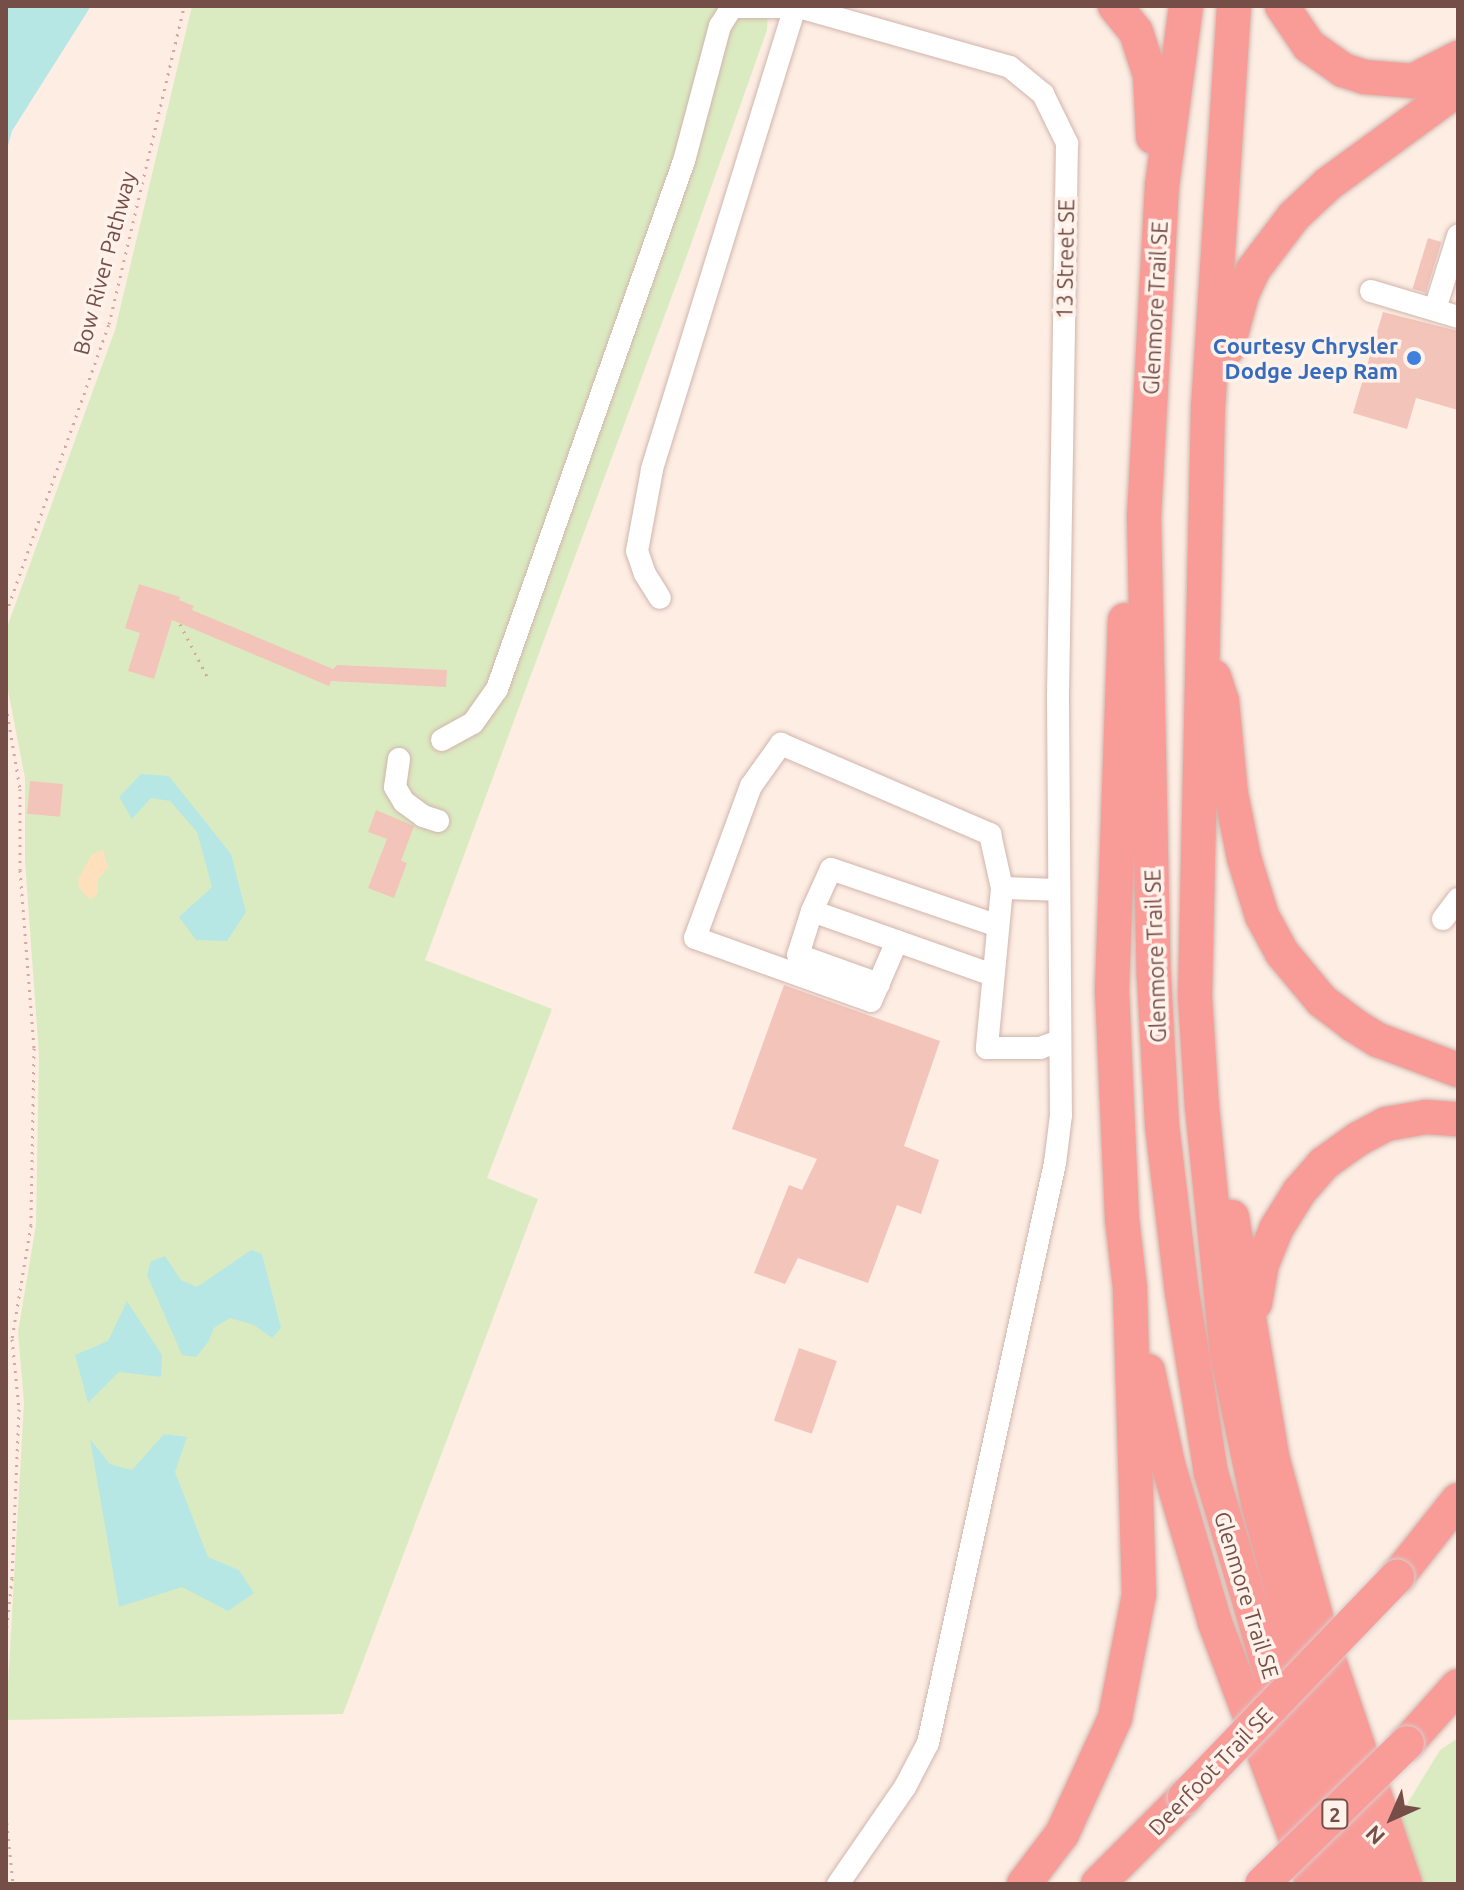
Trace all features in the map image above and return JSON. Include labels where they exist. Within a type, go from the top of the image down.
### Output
[{"type":"highway","points":[[1115,6],[1136,32],[1150,75],[1152,127],[1162,185]]},
{"type":"highway","name":"Glenmore Trail SE","points":[[1186,6],[1162,185],[1144,516],[1155,1006],[1162,1125],[1182,1292],[1211,1473],[1280,1704],[1341,1884]]},
{"type":"highway","name":"Glenmore Trail SE","points":[[1234,6],[1208,406],[1195,997],[1219,1291],[1242,1426],[1259,1507],[1307,1683],[1377,1884]]},
{"type":"highway","points":[[1282,6],[1309,46],[1343,70],[1364,77],[1413,81],[1458,58]]},
{"type":"highway","points":[[1208,406],[1222,373],[1242,294],[1253,270],[1294,216],[1328,184],[1458,89]]},
{"type":"highway","points":[[1024,1884],[1062,1834],[1115,1718],[1139,1594],[1130,1288],[1122,1219],[1112,990],[1126,591],[1144,516]]},
{"type":"highway","points":[[1203,645],[1222,701],[1231,794],[1244,858],[1262,916],[1282,953],[1322,1001],[1352,1024],[1378,1040],[1458,1070]]},
{"type":"highway","points":[[1195,997],[1210,1036],[1229,1199],[1272,1457],[1324,1646],[1405,1884]]},
{"type":"highway","points":[[1250,1327],[1262,1264],[1276,1229],[1299,1192],[1323,1164],[1346,1146],[1386,1124],[1426,1117],[1458,1119]]},
{"type":"highway","points":[[1130,1288],[1168,1464],[1215,1623],[1313,1884]]},
{"type":"highway","points":[[1397,1577],[1458,1500]]},
{"type":"highway","name":"Deerfoot Trail SE","points":[[1098,1884],[1397,1577],[1458,1525]]},
{"type":"highway","name":"2","points":[[1262,1884],[1411,1751],[1458,1686]]},
{"type":"highway","points":[[1293,1884],[1411,1751],[1456,1723]]},
{"type":"lane","name":"13 Street SE","points":[[731,7],[795,6],[1010,67],[1043,94],[1067,143],[1058,696],[1061,1115],[1055,1163],[928,1743],[905,1787],[838,1884]]},
{"type":"lane","points":[[660,598],[645,574],[637,551],[652,470],[795,6]]},
{"type":"lane","points":[[442,740],[473,723],[497,689],[684,161],[720,26],[731,7]]},
{"type":"lane","points":[[1435,309],[1458,236]]},
{"type":"lane","points":[[1371,291],[1458,317]]},
{"type":"lane","points":[[897,941],[871,1001],[695,938],[751,786],[781,744],[990,834],[1002,888],[987,1048],[1040,1048],[1059,1041]]},
{"type":"lane","points":[[399,759],[395,787],[404,802],[423,816],[438,821]]},
{"type":"lane","points":[[879,984],[798,955],[812,911],[831,869],[998,926]]},
{"type":"lane","points":[[1002,888],[1059,890]]},
{"type":"lane","points":[[1443,919],[1458,899]]},
{"type":"lane","points":[[812,911],[993,975]]},
{"type":"path","name":"Bow River Pathway","points":[[6,613],[109,324],[184,6]]},
{"type":"path","points":[[180,624],[208,678]]},
{"type":"path","points":[[6,706],[20,789],[20,870],[34,1048],[31,1225],[12,1339],[19,1409],[6,1634]]},
{"type":"path","points":[[6,1815],[13,1884]]},
{"type":"green space","points":[[192,6],[768,6],[767,30],[686,258],[425,960],[552,1009],[487,1178],[538,1199],[343,1714],[6,1720],[24,1403],[18,1332],[36,1225],[39,1055],[25,861],[25,778],[6,680],[6,630],[115,330]]},
{"type":"green space","points":[[1458,1738],[1458,1884],[1418,1884],[1396,1822],[1440,1750]]},
{"type":"sand","points":[[103,850],[108,868],[98,879],[98,893],[90,900],[79,888],[78,880],[92,854]]},
{"type":"water","points":[[6,6],[91,6],[12,131],[6,153]]},
{"type":"water","points":[[141,774],[169,776],[231,854],[246,912],[227,941],[196,940],[179,917],[212,887],[197,832],[170,801],[151,798],[132,819],[119,797]]},
{"type":"water","points":[[251,1250],[262,1254],[281,1328],[272,1338],[254,1325],[230,1318],[214,1328],[196,1357],[182,1355],[147,1275],[151,1261],[165,1256],[181,1280],[197,1287]]},
{"type":"water","points":[[127,1301],[162,1355],[161,1377],[119,1372],[88,1403],[75,1355],[108,1341]]},
{"type":"water","points":[[164,1434],[187,1437],[175,1472],[208,1557],[239,1570],[254,1593],[228,1611],[182,1587],[119,1607],[90,1439],[110,1464],[132,1470]]},
{"type":"building","points":[[1428,238],[1441,242],[1426,293],[1413,289]]},
{"type":"building","name":"Courtesy Chrysler Dodge Jeep Ram","points":[[1383,312],[1458,331],[1458,410],[1416,398],[1407,429],[1353,413]]},
{"type":"building","points":[[139,584],[180,597],[179,600],[194,606],[192,610],[333,669],[337,665],[447,670],[446,687],[331,681],[329,686],[172,620],[154,679],[128,671],[140,633],[125,628]]},
{"type":"building","points":[[30,781],[63,784],[60,817],[27,814]]},
{"type":"building","points":[[376,810],[414,826],[401,861],[407,863],[394,898],[368,888],[387,839],[368,832]]},
{"type":"building","points":[[784,985],[940,1041],[904,1146],[939,1160],[921,1214],[897,1205],[868,1283],[798,1258],[785,1284],[754,1273],[789,1185],[802,1190],[817,1159],[732,1129]]},
{"type":"building","points":[[799,1348],[837,1361],[812,1434],[774,1421]]},
{"type":"place","name":"Courtesy Chrysler Dodge Jeep Ram","points":[[1414,358]]}]
